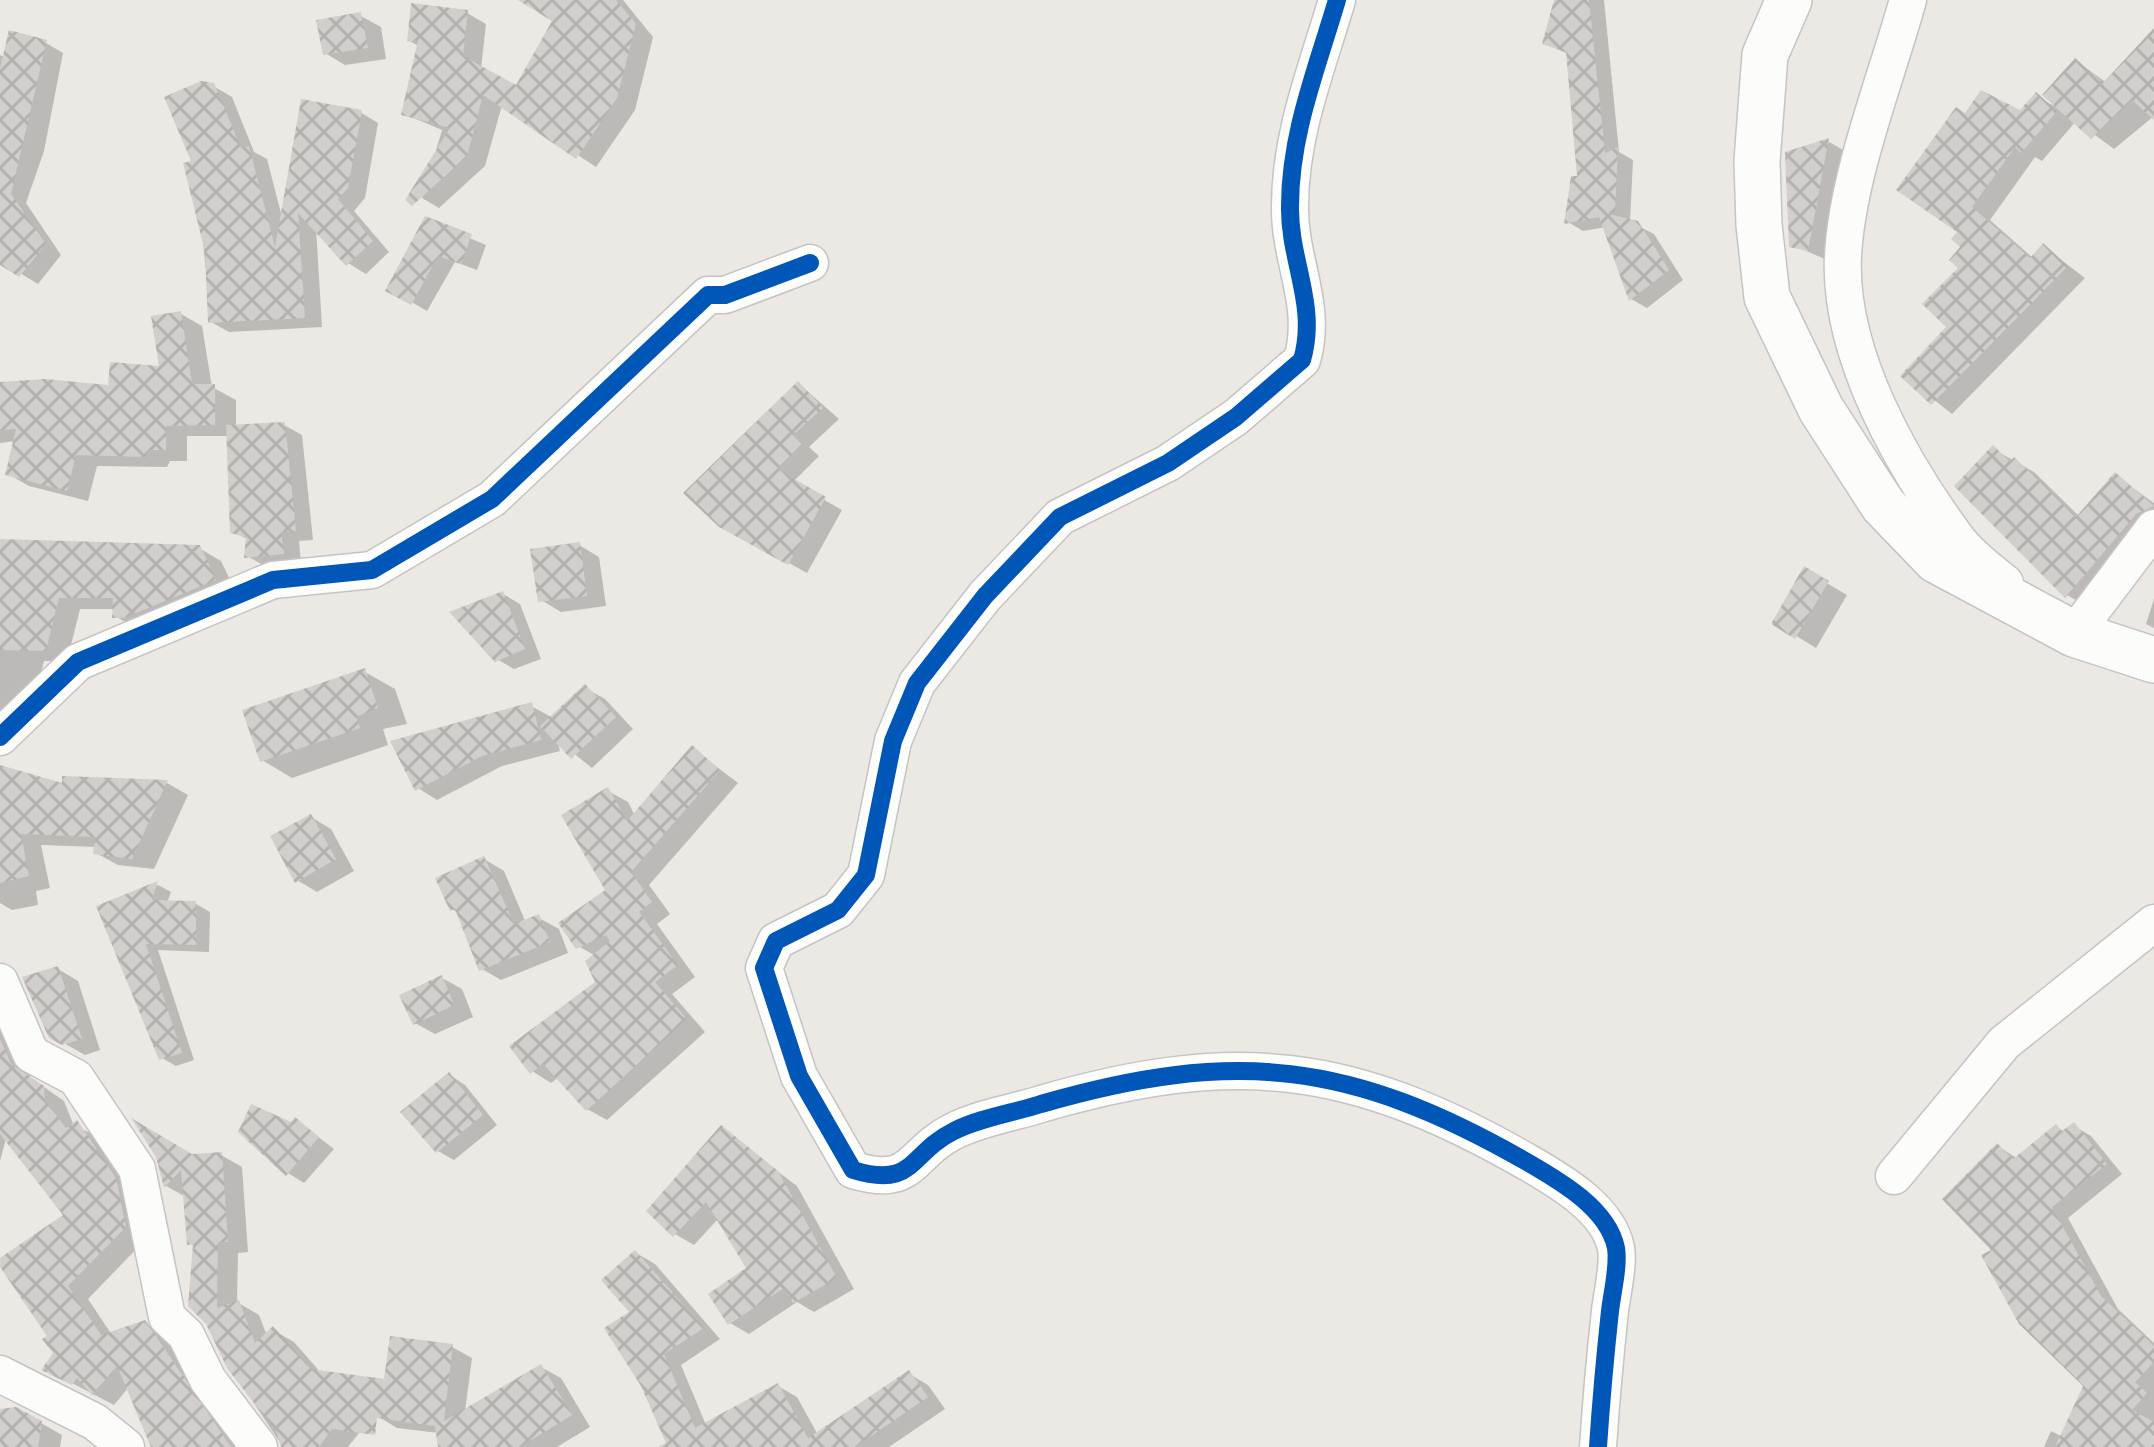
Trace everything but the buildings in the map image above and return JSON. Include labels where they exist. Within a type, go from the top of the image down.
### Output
[{"type":"street","points":[[1337,0],[1304,96],[1289,203],[1292,243],[1308,307],[1309,335],[1302,360],[1236,417],[1168,463],[1060,517],[985,596],[916,682],[893,741],[866,875],[838,910],[776,941],[764,968],[799,1076],[853,1170],[882,1179],[913,1168],[951,1132],[1039,1105],[1141,1076],[1250,1067],[1351,1084],[1457,1122],[1510,1152],[1562,1182],[1600,1218],[1616,1248],[1598,1447]]},
{"type":"street","points":[[1789,0],[1765,55],[1756,161],[1766,297],[1821,409],[1882,505],[1936,560],[2030,606],[2074,634],[2154,661]]},
{"type":"street","points":[[1908,0],[1843,257],[1849,322],[1878,403],[1960,543],[2030,606]]},
{"type":"street","points":[[0,737],[77,662],[273,580],[372,570],[492,499],[708,295],[725,296],[810,263]]},
{"type":"street","points":[[2074,634],[2154,528]]},
{"type":"street","points":[[1894,1176],[2004,1043],[2154,922]]},
{"type":"street","points":[[0,982],[31,1054],[76,1078],[137,1168],[167,1317],[186,1335],[208,1381],[259,1447]]},
{"type":"street","points":[[0,1374],[95,1422],[126,1447]]},
{"type":"cycle path","points":[[1337,0],[1306,102],[1291,179],[1291,226],[1307,320],[1302,360],[1236,417],[1168,463],[1060,517],[985,596],[917,683],[893,741],[866,875],[838,910],[776,941],[764,968],[799,1076],[853,1170],[873,1175],[900,1172],[954,1131],[1110,1086],[1234,1071],[1347,1084],[1404,1102],[1527,1162],[1592,1208],[1616,1248],[1598,1447]]},
{"type":"cycle path","points":[[0,737],[78,662],[273,580],[372,570],[492,499],[708,295],[725,295],[810,263]]}]
